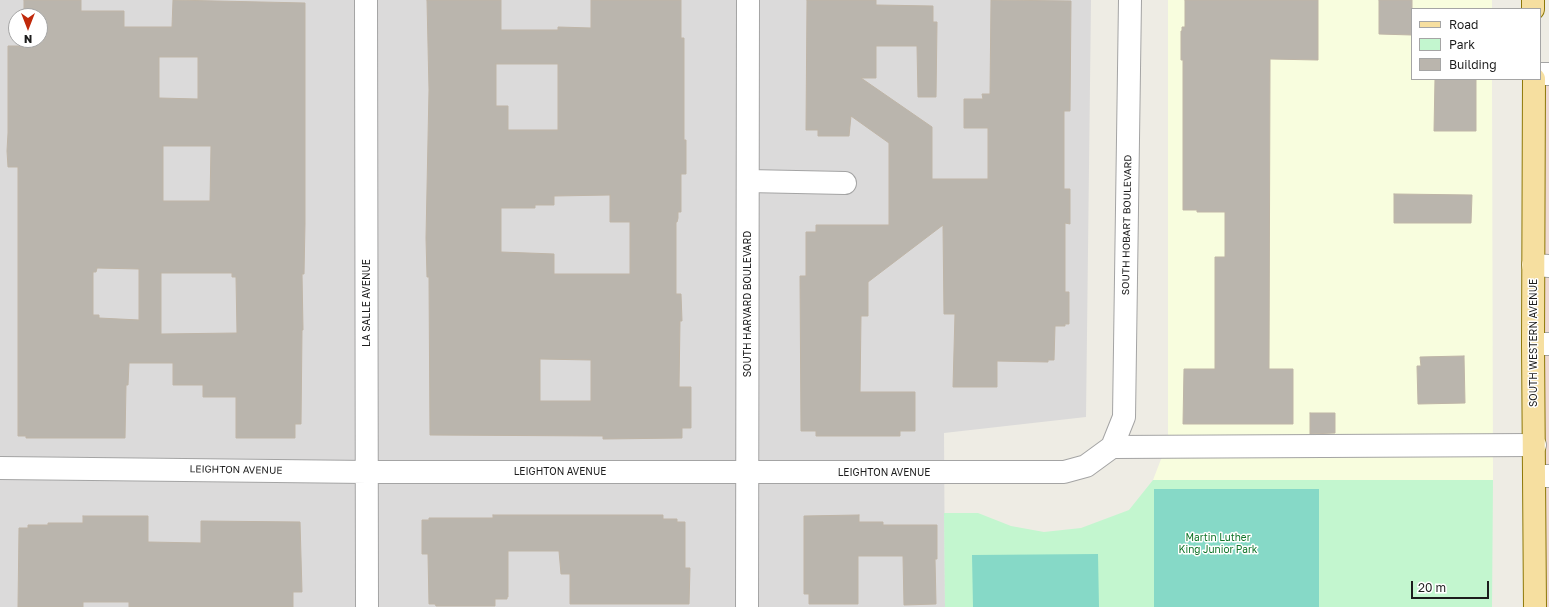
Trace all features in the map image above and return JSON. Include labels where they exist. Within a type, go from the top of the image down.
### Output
[{"type":"main road","name":"SOUTH WESTERN AVENUE","points":[[1534,80],[1541,266],[1541,344],[1535,445],[1542,476],[1535,607]]},
{"type":"street","name":"LA SALLE AVENUE","points":[[366,0],[367,607]]},
{"type":"street","name":"SOUTH HARVARD BOULEVARD","points":[[747,607],[748,0]]},
{"type":"street","name":"SOUTH HOBART BOULEVARD","points":[[1112,447],[1124,417],[1130,0]]},
{"type":"street","points":[[748,181],[845,183]]},
{"type":"street","points":[[1112,447],[1535,445]]},
{"type":"street","name":"LEIGHTON AVENUE","points":[[0,468],[367,472],[1064,472],[1086,466],[1112,447]]},
{"type":"shaded area","points":[[0,0],[1091,0],[1086,417],[944,433],[945,607],[0,607]]},
{"type":"shaded area","points":[[1168,0],[1492,0],[1492,8],[1411,8],[1411,80],[1492,80],[1493,480],[1153,480],[1168,441]]},
{"type":"shaded area","points":[[1549,74],[1549,607],[1535,607],[1534,80],[1541,80],[1541,77]]},
{"type":"green space","name":"Martin Luther King Junior Park","points":[[1153,480],[1493,480],[1492,607],[945,607],[944,513],[978,513],[1011,526],[1044,532],[1081,528],[1129,510]]},
{"type":"green space","points":[[1154,489],[1319,489],[1319,607],[1154,607]]},
{"type":"green space","points":[[1098,554],[1099,607],[973,607],[972,555]]},
{"type":"building","points":[[24,0],[81,0],[81,11],[124,11],[124,27],[172,27],[173,0],[305,3],[305,223],[304,274],[302,274],[303,330],[301,424],[295,424],[295,438],[236,438],[236,397],[203,397],[203,385],[173,385],[173,363],[129,363],[128,385],[126,385],[125,438],[26,438],[26,436],[18,436],[18,167],[8,167],[8,48],[48,48],[48,8],[24,8]],"holes":[[[159,57],[198,57],[198,99],[159,98]],[[163,146],[211,146],[210,201],[163,201]],[[97,268],[139,269],[139,320],[99,318],[99,315],[93,315],[93,272],[96,272]],[[161,273],[232,273],[232,277],[236,277],[237,333],[161,334]]]},
{"type":"building","points":[[427,0],[501,0],[501,30],[558,30],[558,27],[591,28],[591,0],[681,0],[681,38],[684,38],[684,140],[686,140],[686,174],[681,174],[681,212],[678,212],[676,222],[676,294],[681,294],[682,321],[680,321],[679,387],[691,387],[691,428],[682,428],[682,438],[603,439],[603,436],[430,435],[429,277],[427,277],[426,238],[429,90]],"holes":[[[496,64],[558,64],[558,130],[508,130],[508,106],[496,106]],[[610,195],[610,222],[630,222],[630,274],[554,274],[554,254],[501,252],[501,208],[535,208],[535,205],[554,205],[554,196]],[[540,359],[591,360],[591,401],[540,401]]]},
{"type":"building","points":[[807,0],[876,0],[876,5],[933,6],[933,22],[937,22],[936,97],[918,97],[917,46],[876,46],[876,78],[861,78],[932,127],[932,179],[988,179],[988,128],[964,128],[964,99],[983,99],[982,94],[990,94],[991,0],[1071,1],[1070,111],[1064,111],[1064,189],[1070,189],[1070,224],[1065,223],[1065,292],[1069,292],[1069,324],[1065,324],[1065,326],[1055,326],[1054,360],[1048,360],[1048,362],[997,361],[997,387],[953,387],[955,314],[944,314],[943,225],[868,282],[868,316],[861,316],[860,392],[915,392],[915,431],[900,431],[900,436],[816,436],[816,431],[801,431],[800,276],[806,276],[806,232],[816,232],[816,225],[889,225],[889,143],[851,116],[849,136],[818,136],[818,130],[806,130]]},
{"type":"building","points":[[1185,0],[1318,0],[1318,60],[1270,59],[1269,369],[1293,369],[1293,424],[1183,424],[1184,369],[1215,369],[1215,257],[1225,257],[1225,212],[1197,212],[1197,210],[1183,210],[1183,60],[1181,60],[1181,31],[1182,27],[1185,27]]},
{"type":"building","points":[[1379,0],[1412,0],[1411,35],[1379,34]]},
{"type":"building","points":[[1435,80],[1476,80],[1476,131],[1434,131]]},
{"type":"building","points":[[1394,194],[1472,195],[1471,223],[1394,223]]},
{"type":"building","points":[[1464,356],[1465,403],[1418,404],[1417,366],[1421,366],[1420,357]]},
{"type":"building","points":[[1310,413],[1335,413],[1335,433],[1310,434]]},
{"type":"building","points":[[493,515],[663,515],[663,519],[677,519],[677,522],[685,522],[685,568],[690,568],[689,604],[570,604],[570,574],[561,574],[559,551],[508,551],[507,599],[495,599],[495,606],[436,606],[435,604],[429,604],[428,554],[422,554],[422,520],[429,520],[429,518],[493,518]]},
{"type":"building","points":[[859,515],[859,522],[883,522],[883,525],[937,525],[937,559],[935,559],[936,604],[904,605],[903,556],[858,556],[858,604],[809,604],[809,594],[804,594],[804,516]]},
{"type":"building","points":[[83,516],[148,516],[148,542],[201,543],[201,521],[300,522],[302,592],[293,592],[293,607],[129,607],[129,602],[83,602],[83,607],[18,607],[19,528],[28,528],[28,525],[48,525],[48,523],[83,523]]}]
